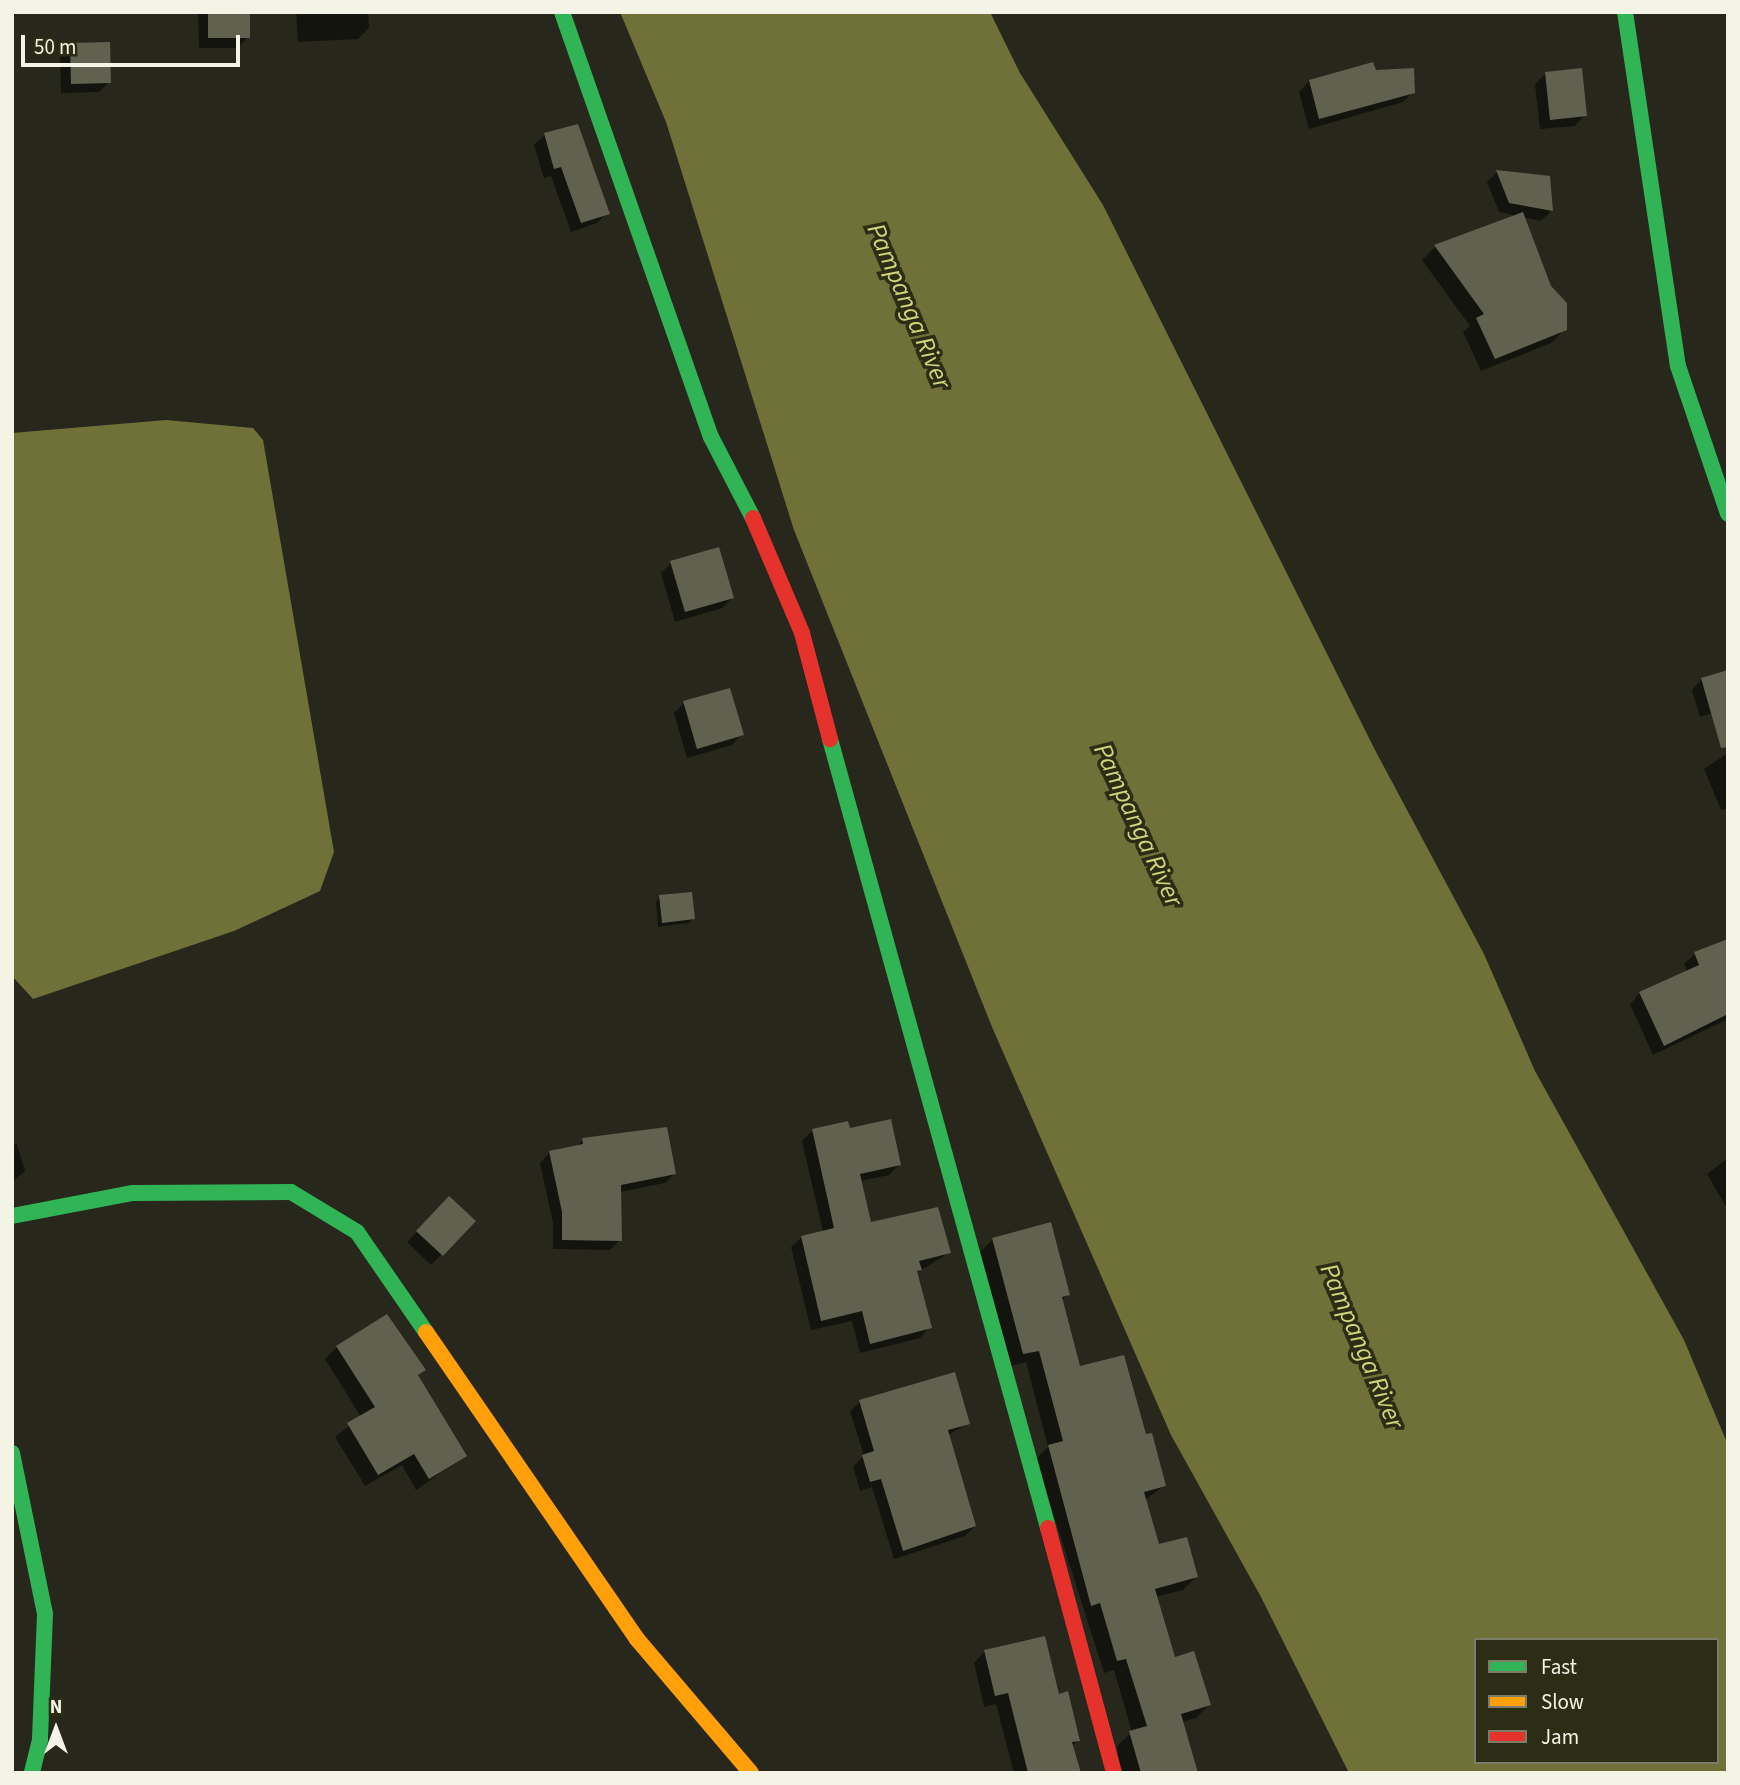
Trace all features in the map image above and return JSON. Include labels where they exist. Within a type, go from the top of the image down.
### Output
[{"type":"street","points":[[562,12],[711,438],[746,502],[802,633],[887,958],[937,1119],[1114,1773]]},
{"type":"street","points":[[1626,12],[1678,366],[1728,514]]},
{"type":"street","points":[[12,1216],[133,1194],[291,1192],[357,1232],[637,1639],[734,1758],[751,1773]]},
{"type":"street","points":[[12,1453],[46,1614],[40,1740],[32,1773]]},
{"type":"water","name":"Pampanga River","points":[[620,12],[990,12],[1020,73],[1103,205],[1375,750],[1484,954],[1535,1071],[1684,1340],[1728,1445],[1728,1773],[1349,1773],[1261,1597],[1171,1435],[992,1027],[794,530],[666,122]]},
{"type":"water","points":[[166,420],[253,428],[263,440],[334,852],[320,891],[234,931],[33,999],[12,976],[12,433]]},
{"type":"building","points":[[208,12],[250,12],[250,38],[208,38]]},
{"type":"building","points":[[110,42],[111,83],[71,84],[70,43]]},
{"type":"building","points":[[1373,62],[1376,70],[1414,68],[1415,93],[1319,119],[1309,80]]},
{"type":"building","points":[[1582,68],[1587,116],[1550,120],[1545,72]]},
{"type":"building","points":[[578,124],[610,214],[581,223],[561,167],[554,169],[544,133]]},
{"type":"building","points":[[1496,170],[1550,176],[1553,211],[1509,203]]},
{"type":"building","points":[[1523,212],[1551,286],[1567,303],[1567,330],[1495,359],[1476,318],[1484,314],[1434,245]]},
{"type":"building","points":[[719,547],[734,598],[685,612],[670,561]]},
{"type":"building","points":[[1728,670],[1728,747],[1721,748],[1701,678]]},
{"type":"building","points":[[730,688],[744,735],[697,749],[683,701]]},
{"type":"building","points":[[692,892],[695,919],[662,923],[659,895]]},
{"type":"building","points":[[1728,939],[1728,1014],[1664,1046],[1639,992],[1699,965],[1694,952]]},
{"type":"building","points":[[891,1119],[901,1165],[860,1174],[871,1222],[938,1207],[951,1253],[919,1261],[922,1270],[917,1271],[932,1328],[870,1344],[862,1311],[821,1321],[801,1236],[834,1228],[812,1129],[848,1121],[850,1128]]},
{"type":"building","points":[[667,1127],[676,1174],[621,1185],[622,1241],[562,1240],[562,1212],[549,1151],[583,1144],[582,1138]]},
{"type":"building","points":[[449,1196],[476,1221],[443,1256],[416,1231]]},
{"type":"building","points":[[1051,1222],[1070,1295],[1062,1297],[1080,1366],[1124,1355],[1146,1434],[1152,1433],[1166,1486],[1144,1492],[1159,1544],[1187,1537],[1198,1577],[1155,1589],[1175,1657],[1194,1651],[1211,1705],[1181,1714],[1198,1773],[1141,1773],[1129,1731],[1147,1726],[1126,1659],[1117,1661],[1100,1603],[1091,1606],[1048,1445],[1063,1441],[1039,1351],[1023,1354],[992,1238]]},
{"type":"building","points":[[387,1314],[426,1370],[418,1375],[467,1456],[429,1479],[414,1454],[378,1475],[347,1423],[375,1407],[336,1346]]},
{"type":"building","points":[[955,1372],[970,1424],[948,1430],[976,1526],[903,1551],[881,1479],[870,1482],[862,1455],[874,1451],[859,1400]]},
{"type":"building","points":[[1045,1636],[1059,1694],[1068,1691],[1080,1741],[1072,1742],[1081,1773],[1028,1773],[1008,1693],[995,1696],[984,1650]]},
{"type":"traffic: fast","points":[[562,12],[711,437],[753,518]]},
{"type":"traffic: fast","points":[[1625,12],[1678,366],[1728,514]]},
{"type":"traffic: fast","points":[[830,739],[1048,1528]]},
{"type":"traffic: fast","points":[[12,1216],[133,1193],[291,1192],[357,1232],[426,1332]]},
{"type":"traffic: fast","points":[[12,1453],[45,1614],[40,1740],[32,1773]]},
{"type":"traffic: slow","points":[[426,1332],[637,1639],[751,1773]]},
{"type":"traffic: jam","points":[[753,518],[802,633],[830,739]]},
{"type":"traffic: jam","points":[[1048,1528],[1114,1773]]}]
